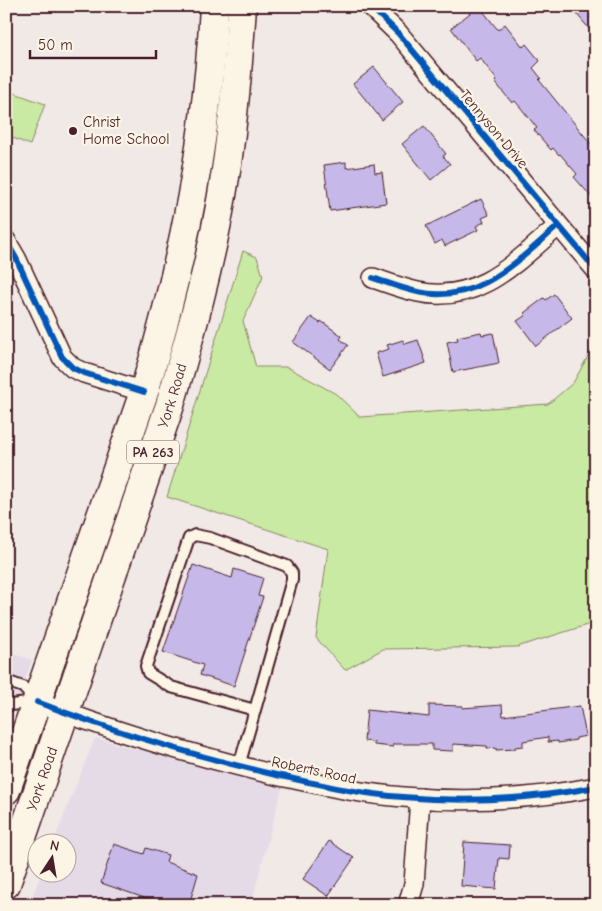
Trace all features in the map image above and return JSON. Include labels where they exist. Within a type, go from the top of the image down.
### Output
[{"type":"highway","name":"York Road","points":[[6,790],[144,392],[164,326],[183,244],[200,151],[214,6]]},
{"type":"highway","name":"York Road","points":[[6,884],[170,405],[191,333],[213,242],[225,177],[237,76],[242,6]]},
{"type":"street","name":"Tennyson Drive","points":[[370,6],[398,33],[596,270]]},
{"type":"street","points":[[373,278],[417,292],[448,294],[471,289],[485,284],[505,272],[558,226]]},
{"type":"street","points":[[6,241],[16,258],[62,356],[73,368],[84,374],[144,392]]},
{"type":"street","name":"Roberts Road","points":[[37,702],[199,756],[364,793],[420,798],[504,799],[596,787]]},
{"type":"street","points":[[408,905],[414,884],[420,798]]},
{"type":"lane","points":[[239,766],[255,710],[292,580],[292,572],[287,566],[210,538],[195,535],[189,538],[146,666],[148,673],[171,686],[255,710]]},
{"type":"lane","points":[[6,681],[23,687],[37,702]]},
{"type":"lane","points":[[6,704],[37,702]]},
{"type":"shaded area","points":[[6,652],[32,660],[6,734]]},
{"type":"shaded area","points":[[95,738],[282,787],[251,905],[29,905],[37,884],[78,884],[78,834],[57,834]]},
{"type":"green space","points":[[6,90],[45,104],[30,145],[6,135]]},
{"type":"green space","points":[[243,251],[257,257],[263,276],[243,321],[256,367],[287,367],[336,394],[360,417],[548,404],[573,383],[596,342],[596,617],[590,624],[517,647],[383,649],[345,670],[316,638],[328,549],[167,497]]},
{"type":"building","points":[[479,6],[498,30],[505,24],[523,47],[526,44],[540,61],[533,68],[541,78],[539,80],[596,150],[596,202],[574,177],[577,174],[560,154],[553,148],[551,150],[534,130],[537,128],[521,108],[515,101],[512,103],[495,82],[497,80],[480,58],[476,61],[451,28]]},
{"type":"building","points":[[570,6],[596,6],[596,37]]},
{"type":"building","points":[[374,67],[403,102],[382,120],[353,84]]},
{"type":"building","points":[[424,126],[446,154],[443,156],[450,164],[431,180],[402,144]]},
{"type":"building","points":[[346,162],[346,168],[374,164],[375,173],[382,172],[386,203],[330,211],[324,165]]},
{"type":"building","points":[[481,199],[489,215],[482,218],[484,222],[476,226],[478,230],[445,246],[442,240],[435,244],[426,226]]},
{"type":"building","points":[[554,294],[572,318],[536,346],[517,321],[526,315],[524,313],[544,298],[546,300]]},
{"type":"building","points":[[311,317],[320,323],[321,321],[342,336],[340,339],[348,345],[330,369],[293,342]]},
{"type":"building","points":[[481,332],[482,335],[493,333],[499,363],[453,372],[447,342],[458,340],[457,337]]},
{"type":"building","points":[[403,340],[405,344],[418,340],[426,363],[383,377],[376,353],[389,349],[387,345]]},
{"type":"building","points":[[193,565],[232,578],[234,569],[263,578],[258,596],[263,597],[234,686],[200,675],[203,665],[163,652]]},
{"type":"building","points":[[429,705],[463,706],[462,708],[502,705],[503,716],[580,706],[586,736],[558,743],[558,741],[548,742],[548,737],[523,741],[523,746],[515,747],[515,749],[496,750],[496,748],[487,749],[487,746],[453,744],[453,751],[432,750],[432,744],[393,744],[393,747],[374,745],[374,742],[364,741],[367,710],[429,717]]},
{"type":"building","points":[[329,841],[354,858],[328,896],[303,879]]},
{"type":"building","points":[[464,842],[510,845],[509,859],[499,858],[496,889],[461,886]]},
{"type":"building","points":[[114,844],[144,854],[146,848],[168,855],[166,862],[198,874],[189,905],[165,905],[101,883]]},
{"type":"cycle path","points":[[370,6],[398,33],[596,270]]},
{"type":"cycle path","points":[[373,278],[418,292],[440,294],[459,292],[478,286],[512,266],[558,226]]},
{"type":"cycle path","points":[[6,241],[16,258],[62,357],[73,368],[84,373],[144,392]]},
{"type":"cycle path","points":[[37,702],[155,743],[215,760],[276,775],[371,794],[427,799],[476,800],[524,797],[596,787]]},
{"type":"place","name":"Christ Home School","points":[[73,131]]}]
